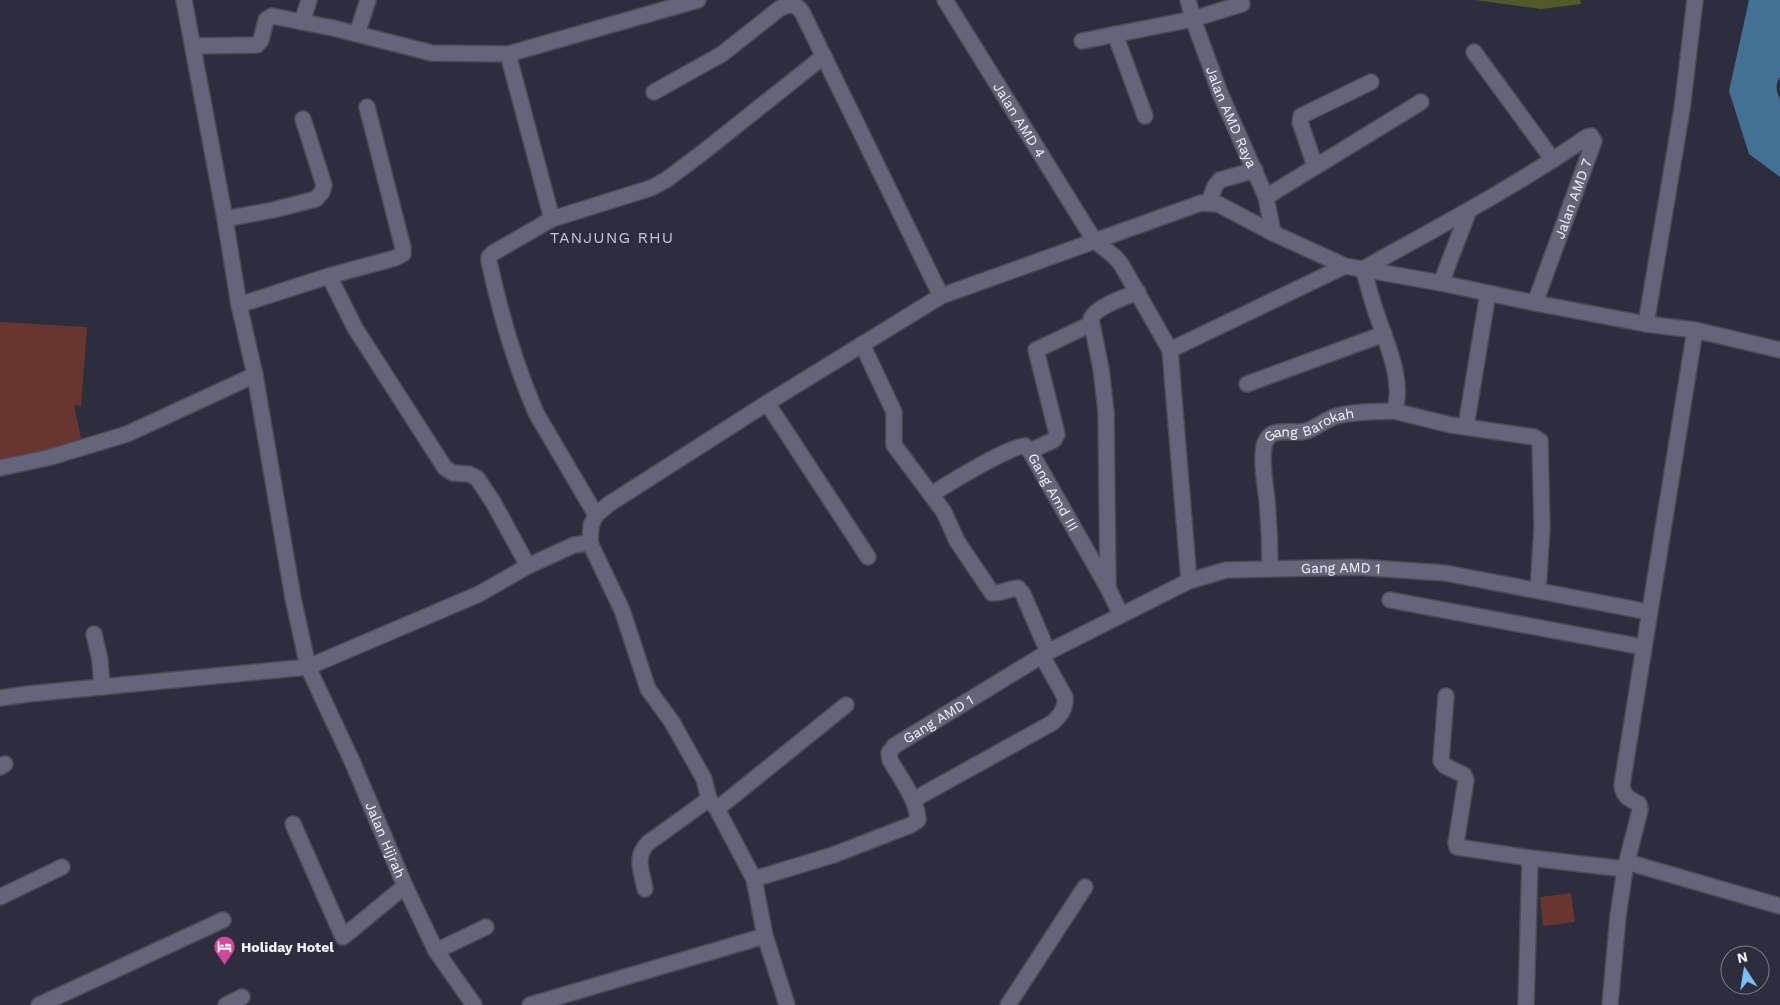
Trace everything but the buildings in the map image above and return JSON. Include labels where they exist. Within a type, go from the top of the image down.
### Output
[{"type":"street","name":"Jalan Hijrah","points":[[184,0],[194,46],[239,305],[255,375],[293,598],[308,666],[352,761],[405,886],[436,951],[474,1005]]},
{"type":"street","points":[[302,22],[309,0]]},
{"type":"street","points":[[358,34],[368,0]]},
{"type":"street","points":[[194,46],[255,46],[262,40],[266,20],[270,16],[358,34],[432,53],[508,54],[698,0]]},
{"type":"street","name":"Jalan AMD 4","points":[[945,0],[1094,240]]},
{"type":"street","name":"Jalan AMD Raya","points":[[1188,0],[1220,93],[1266,197],[1273,233]]},
{"type":"street","points":[[1646,324],[1682,109],[1695,0]]},
{"type":"street","points":[[1082,40],[1193,19],[1242,4]]},
{"type":"street","points":[[654,92],[722,54],[778,9],[794,5],[800,9],[941,296]]},
{"type":"street","points":[[1116,34],[1145,116]]},
{"type":"street","points":[[1474,52],[1554,160]]},
{"type":"street","points":[[508,54],[552,219]]},
{"type":"street","points":[[596,515],[528,396],[508,336],[489,257],[492,253],[552,219],[651,188],[666,180],[824,56]]},
{"type":"street","points":[[1315,166],[1300,122],[1301,116],[1371,82]]},
{"type":"street","points":[[1266,197],[1421,102]]},
{"type":"street","points":[[239,305],[330,276],[396,258],[403,254],[367,107]]},
{"type":"street","points":[[225,218],[316,200],[322,192],[324,185],[303,119]]},
{"type":"street","name":"Jalan AMD 7","points":[[1363,269],[1469,210],[1591,136],[1593,138],[1535,303]]},
{"type":"street","points":[[1209,202],[1217,182],[1255,170]]},
{"type":"street","points":[[787,1005],[765,936],[754,879],[713,804],[704,778],[672,722],[648,689],[622,610],[590,543],[591,525],[596,515],[609,504],[767,403],[941,296],[1094,240],[1191,206],[1209,202],[1231,210],[1273,233],[1346,266],[1646,324],[1695,330],[1780,350]]},
{"type":"street","points":[[1441,283],[1469,210]]},
{"type":"street","points":[[1094,240],[1115,257],[1138,292],[1170,350],[1190,581]]},
{"type":"street","points":[[1170,350],[1346,266]]},
{"type":"street","points":[[1363,269],[1396,378],[1396,404],[1394,411]]},
{"type":"street","points":[[330,276],[355,328],[445,468],[453,473],[469,474],[477,478],[493,502],[528,566]]},
{"type":"street","points":[[1108,588],[1106,412],[1101,369],[1091,324],[1092,315],[1098,310],[1138,292]]},
{"type":"street","points":[[1466,426],[1488,293]]},
{"type":"street","name":"Gang Amd III","points":[[1091,324],[1036,350],[1057,434],[1054,440],[1030,451],[1108,588],[1121,615]]},
{"type":"street","points":[[1610,1005],[1618,916],[1626,866],[1640,810],[1639,804],[1628,799],[1622,792],[1622,785],[1695,330]]},
{"type":"street","points":[[1247,384],[1384,334]]},
{"type":"street","points":[[862,344],[894,412],[894,444],[944,512],[957,541],[992,593],[998,594],[1011,588],[1018,588],[1023,594],[1045,654],[1066,703],[1062,714],[1052,723],[912,800]]},
{"type":"street","points":[[0,468],[51,456],[127,434],[255,375]]},
{"type":"street","points":[[767,403],[868,557]]},
{"type":"street","name":"Gang Barokah","points":[[1270,568],[1270,529],[1263,459],[1264,445],[1271,434],[1314,429],[1324,421],[1349,413],[1394,411],[1452,425],[1534,437],[1540,441],[1542,528],[1538,590]]},
{"type":"street","points":[[931,495],[1018,446],[1025,446],[1030,451]]},
{"type":"street","points":[[0,698],[308,666],[479,594],[528,566],[574,545],[590,543]]},
{"type":"street","name":"Gang AMD 1","points":[[754,879],[833,855],[910,825],[918,820],[912,800],[890,760],[889,753],[894,746],[1045,654],[1190,581],[1226,570],[1357,567],[1445,573],[1649,612]]},
{"type":"street","points":[[1390,600],[1643,647]]},
{"type":"street","points":[[94,634],[100,660],[102,687]]},
{"type":"street","points":[[1446,696],[1441,762],[1445,766],[1464,775],[1466,780],[1456,843],[1457,847],[1530,858],[1626,866],[1780,906]]},
{"type":"street","points":[[645,889],[639,858],[641,850],[648,843],[713,804],[846,705]]},
{"type":"street","points":[[293,824],[344,937],[405,886]]},
{"type":"street","points":[[1526,1005],[1530,858]]},
{"type":"street","points":[[0,896],[62,867]]},
{"type":"street","points":[[1008,1005],[1085,887]]},
{"type":"street","points":[[39,1005],[223,920]]},
{"type":"street","points":[[436,951],[486,927]]},
{"type":"street","points":[[530,1005],[765,936]]},
{"type":"street","points":[[226,1005],[242,997]]},
{"type":"green space","points":[[1475,0],[1580,0],[1581,4],[1541,9]]},
{"type":"water","points":[[1749,0],[1780,0],[1780,77],[1777,82],[1777,88],[1780,99],[1780,177],[1749,154],[1729,91]]},
{"type":"place","name":"Holiday Hotel","points":[[225,966]]},
{"type":"district","name":"TANJUNG RHU","points":[[612,237]]}]
